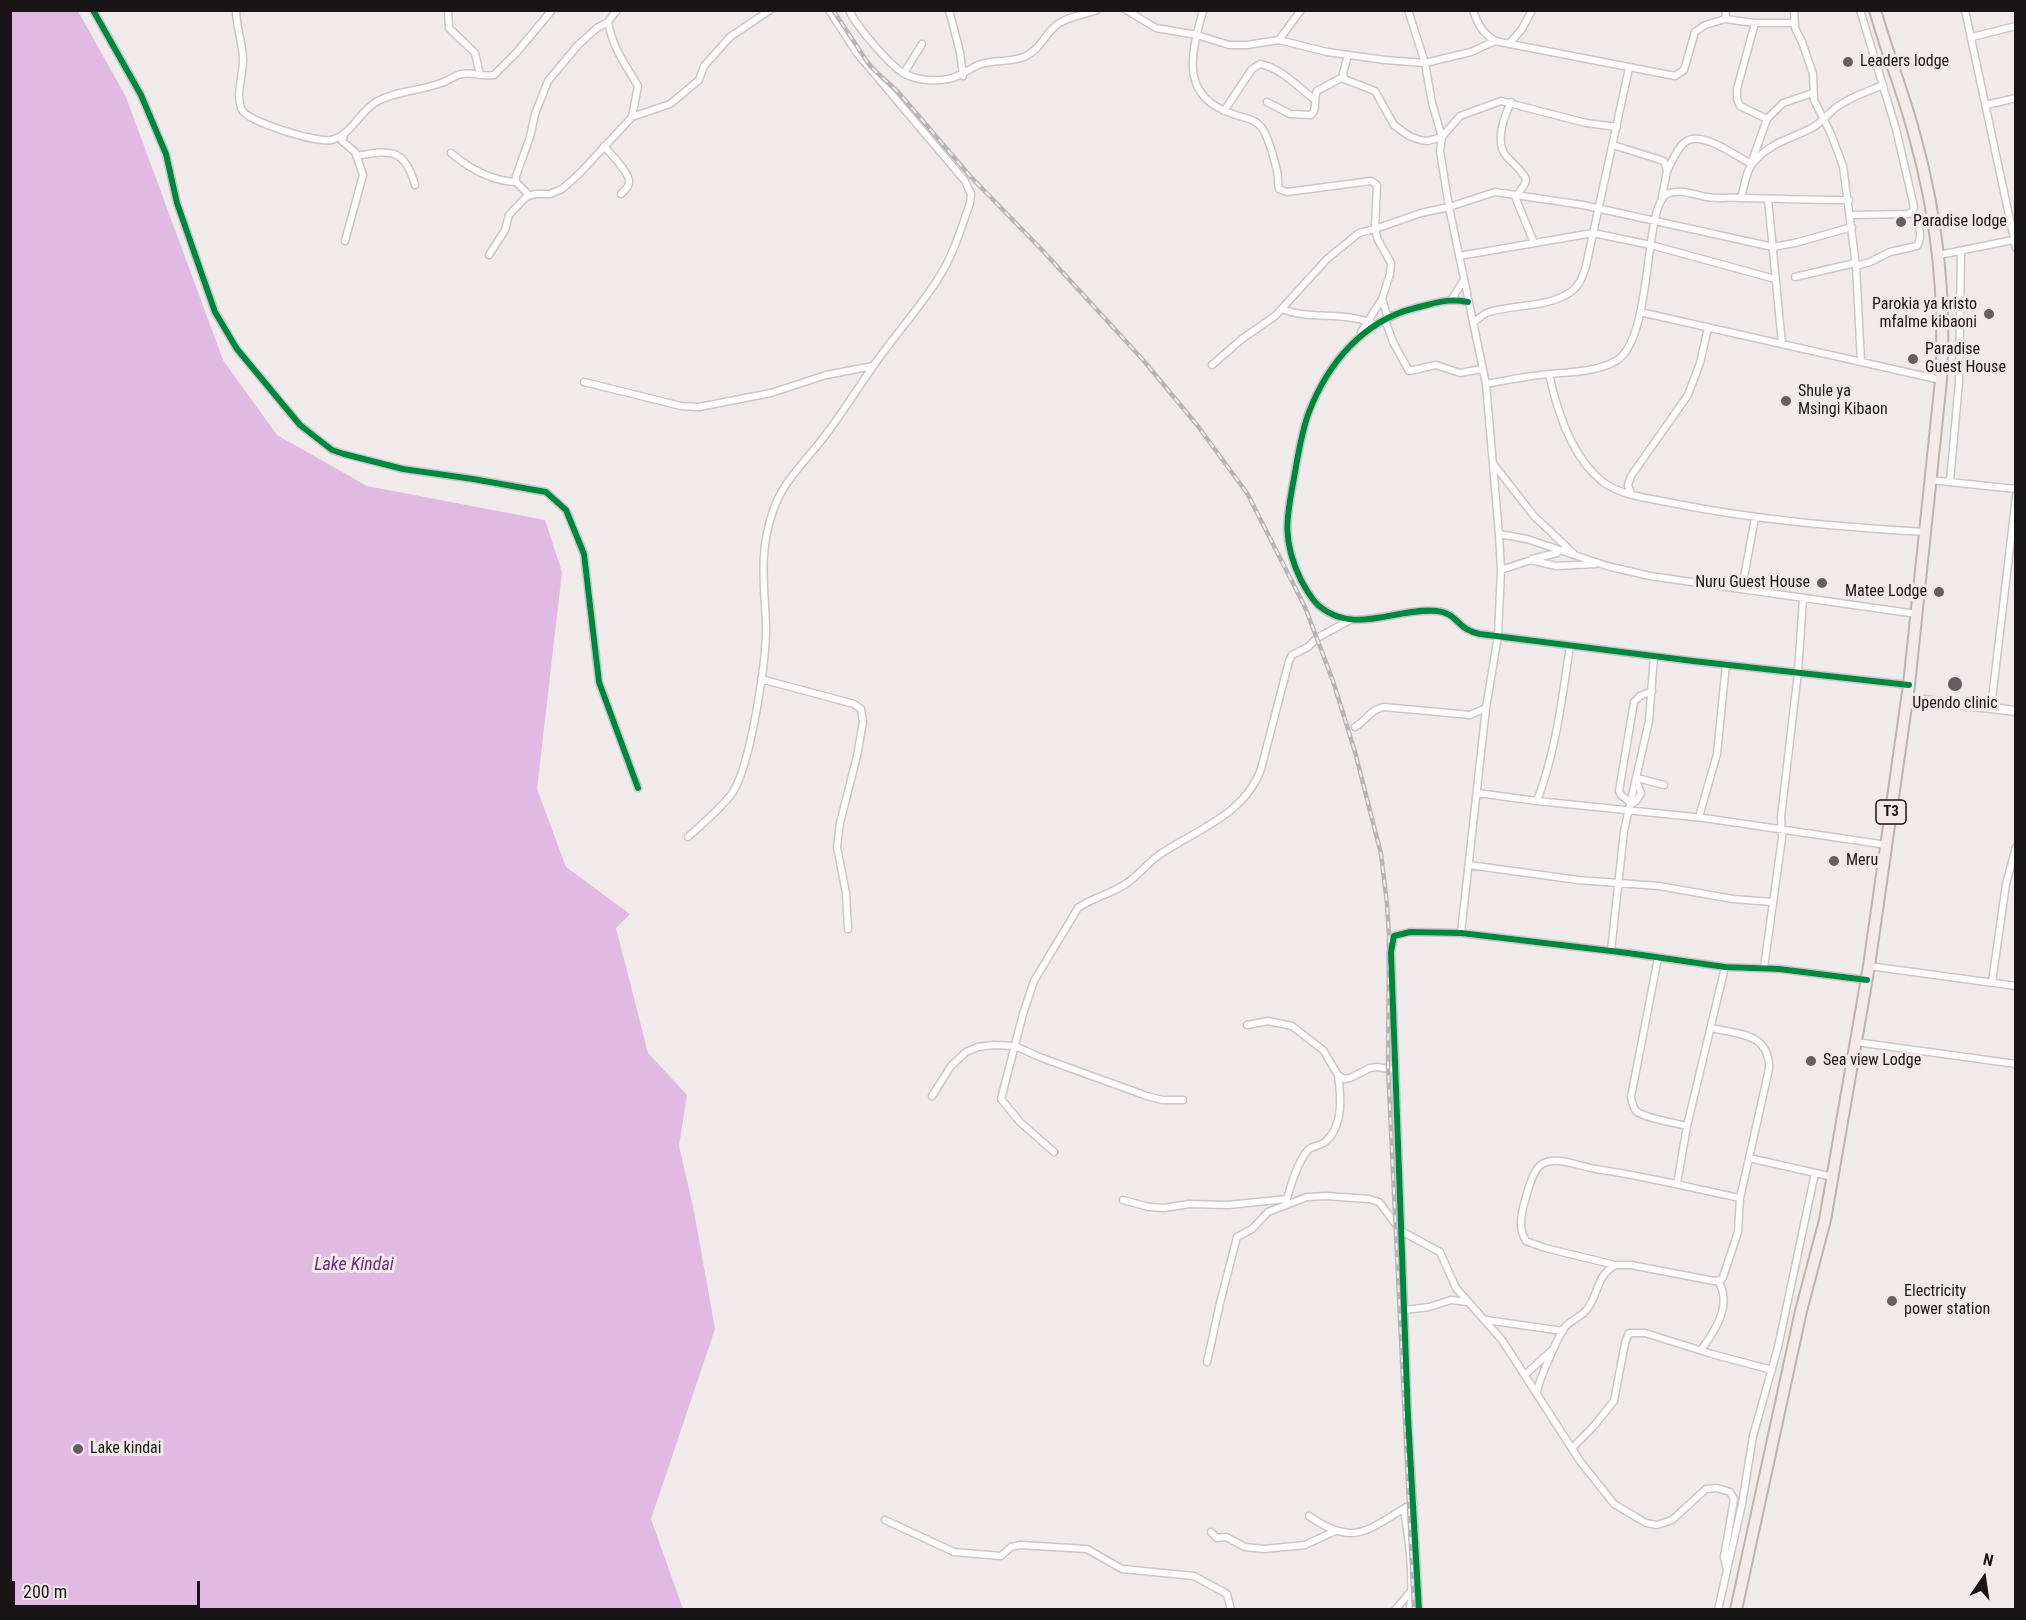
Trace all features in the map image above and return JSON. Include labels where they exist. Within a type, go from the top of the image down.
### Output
[{"type":"highway","name":"T3","points":[[1736,1610],[1801,1311],[1825,1220],[1869,966],[1909,685],[1941,380],[1944,334],[1939,255],[1915,136],[1875,10]]},
{"type":"street","points":[[93,10],[141,95],[166,154],[177,203],[215,312],[237,349],[300,425],[332,450],[344,454],[403,469],[546,492],[566,510],[584,554],[599,682],[638,788]]},
{"type":"street","points":[[236,10],[236,26],[243,60],[240,99],[247,116],[300,135],[326,141],[344,135]]},
{"type":"street","points":[[448,10],[449,28],[475,53],[480,75]]},
{"type":"street","points":[[345,242],[362,179],[362,170],[353,150],[343,144],[344,135],[375,102],[442,83],[461,74],[490,76],[501,71],[552,10]]},
{"type":"street","points":[[516,182],[535,114],[548,81],[578,45],[597,28],[608,22],[617,10]]},
{"type":"street","points":[[489,255],[505,230],[509,215],[529,195],[550,194],[562,189],[632,117],[670,104],[699,80],[704,66],[730,38],[770,10]]},
{"type":"street","points":[[688,837],[723,803],[737,784],[751,735],[761,679],[766,627],[763,555],[772,511],[783,488],[827,433],[873,366],[943,272],[971,194],[965,181],[857,53],[829,10]]},
{"type":"street","points":[[849,10],[870,39],[904,73],[919,79],[932,80],[963,76],[983,63],[1016,60],[1026,56],[1034,51],[1046,39],[1052,28],[1063,20],[1097,10]]},
{"type":"street","points":[[949,10],[960,52],[963,76]]},
{"type":"street","points":[[1126,10],[1156,28],[1197,35],[1219,43],[1239,46],[1279,40],[1348,56],[1425,63],[1471,52],[1495,41]]},
{"type":"street","points":[[1203,10],[1197,35],[1194,69],[1197,87],[1204,99],[1224,111],[1253,120],[1262,128],[1278,172],[1280,191],[1310,190],[1365,182],[1376,183],[1378,188],[1375,229],[1390,263],[1390,274],[1382,299],[1360,336]]},
{"type":"street","points":[[1279,40],[1301,10]]},
{"type":"street","points":[[1408,10],[1425,63],[1432,103],[1442,137],[1440,152],[1449,207],[1486,384],[1499,534],[1501,570],[1498,636],[1486,708],[1461,933]]},
{"type":"street","points":[[1473,10],[1479,27],[1484,34],[1495,41],[1675,76],[1684,70],[1695,32],[1705,26],[1725,19],[1755,23],[1793,23]]},
{"type":"street","points":[[1509,45],[1522,29],[1532,10]]},
{"type":"street","points":[[1725,19],[1726,10]]},
{"type":"street","points":[[1794,10],[1793,23],[1807,55],[1814,81],[1814,100],[1834,141],[1843,166],[1856,265],[1861,362]]},
{"type":"street","points":[[1795,278],[1870,262],[1890,252],[1917,246],[1921,237],[1919,225],[1912,212],[1912,197],[1883,85],[1860,10]]},
{"type":"street","points":[[1965,10],[2016,248]]},
{"type":"street","points":[[608,22],[613,43],[638,86],[632,117]]},
{"type":"street","points":[[1755,23],[1743,61],[1737,95],[1740,106],[1767,119]]},
{"type":"street","points":[[1972,37],[2016,26]]},
{"type":"street","points":[[904,73],[922,44]]},
{"type":"street","points":[[1343,77],[1348,56]]},
{"type":"street","points":[[1224,111],[1252,69],[1260,64],[1281,74],[1315,100]]},
{"type":"street","points":[[1473,323],[1486,313],[1539,303],[1572,291],[1582,278],[1629,68]]},
{"type":"street","points":[[1343,77],[1347,82],[1375,91],[1382,100],[1390,119],[1398,128],[1409,136],[1428,141],[1442,137],[1460,116],[1494,102],[1511,102],[1562,117],[1617,127]]},
{"type":"street","points":[[1267,102],[1284,112],[1300,116],[1314,113],[1317,91],[1333,80],[1343,77]]},
{"type":"street","points":[[1751,164],[1774,144],[1811,128],[1858,94],[1883,85]]},
{"type":"street","points":[[1741,198],[1767,119],[1783,103],[1813,93]]},
{"type":"street","points":[[1986,105],[2016,98]]},
{"type":"street","points":[[1511,102],[1504,117],[1501,138],[1504,154],[1521,170],[1526,179],[1523,187],[1516,194]]},
{"type":"street","points":[[1667,171],[1682,144],[1693,138],[1705,140],[1751,164]]},
{"type":"street","points":[[1486,384],[1585,371],[1617,360],[1626,352],[1637,328],[1667,166],[1661,160],[1613,145]]},
{"type":"street","points":[[604,146],[628,175],[627,188],[621,194]]},
{"type":"street","points":[[357,156],[381,152],[397,154],[410,167],[416,185]]},
{"type":"street","points":[[451,153],[463,163],[487,176],[506,182],[516,182],[529,195]]},
{"type":"street","points":[[1212,364],[1282,309],[1336,251],[1359,232],[1494,192],[1598,209],[1773,247],[1852,227]]},
{"type":"street","points":[[1662,198],[1668,194],[1683,192],[1706,197],[1849,200]]},
{"type":"street","points":[[1516,194],[1518,207],[1534,243]]},
{"type":"street","points":[[1768,199],[1782,344]]},
{"type":"street","points":[[1851,215],[1912,212]]},
{"type":"street","points":[[1459,256],[1593,233],[1651,245],[1775,279]]},
{"type":"street","points":[[1939,255],[2013,240]]},
{"type":"street","points":[[1950,481],[1959,382],[1961,251]]},
{"type":"street","points":[[1463,280],[1456,295],[1452,298],[1403,311],[1360,336],[1330,371],[1309,413],[1290,498],[1287,532],[1292,560],[1317,605],[1340,619],[1368,621],[1388,615],[1436,611],[1451,615],[1466,630],[1498,636],[1909,685]]},
{"type":"street","points":[[1452,298],[1486,313]]},
{"type":"street","points":[[1382,299],[1393,342],[1409,371],[1436,365],[1460,373],[1482,369]]},
{"type":"street","points":[[1282,309],[1299,315],[1348,316],[1376,325]]},
{"type":"street","points":[[1640,312],[1941,380]]},
{"type":"street","points":[[1631,494],[1628,485],[1631,476],[1688,395],[1700,363],[1708,328]]},
{"type":"street","points":[[584,382],[681,406],[699,407],[771,393],[826,375],[873,366]]},
{"type":"street","points":[[1549,374],[1563,420],[1581,457],[1602,481],[1616,490],[1755,518],[1926,532]]},
{"type":"street","points":[[1494,465],[1534,516],[1574,555]]},
{"type":"street","points":[[1930,480],[2016,489]]},
{"type":"street","points":[[1991,708],[2016,496]]},
{"type":"street","points":[[1742,588],[1755,518]]},
{"type":"street","points":[[1499,534],[1527,539],[1562,553]]},
{"type":"street","points":[[1501,570],[1552,553],[1562,553],[1650,576],[1917,614]]},
{"type":"street","points":[[1531,560],[1556,566],[1599,564]]},
{"type":"street","points":[[1764,968],[1782,829],[1781,817],[1798,672],[1803,599]]},
{"type":"street","points":[[1054,1152],[1020,1122],[1001,1101],[1023,1014],[1035,981],[1078,908],[1128,883],[1163,852],[1216,823],[1255,783],[1261,769],[1292,655],[1317,638],[1351,620]]},
{"type":"street","points":[[1537,801],[1549,768],[1555,742],[1569,646]]},
{"type":"street","points":[[1611,951],[1624,831],[1649,721],[1654,656]]},
{"type":"street","points":[[1699,817],[1717,754],[1726,664]]},
{"type":"street","points":[[761,679],[854,704],[859,706],[863,713],[857,756],[842,811],[837,847],[846,893],[848,929]]},
{"type":"street","points":[[1631,807],[1621,795],[1620,784],[1627,753],[1632,708],[1636,699],[1652,691]]},
{"type":"street","points":[[1907,698],[2016,711]]},
{"type":"street","points":[[1355,727],[1363,722],[1372,711],[1380,707],[1470,715],[1486,708]]},
{"type":"street","points":[[1637,781],[1664,785]]},
{"type":"street","points":[[1477,793],[1537,801],[1631,807],[1887,845]]},
{"type":"street","points":[[1992,982],[2006,884],[2016,847]]},
{"type":"street","points":[[1469,865],[1659,886],[1733,899],[1773,902]]},
{"type":"street","points":[[1419,1610],[1395,1070],[1391,952],[1394,936],[1410,932],[1461,933],[1725,967],[1764,968],[1866,980]]},
{"type":"street","points":[[1658,958],[1631,1097],[1635,1110],[1642,1114],[1687,1126]]},
{"type":"street","points":[[1869,966],[2016,986]]},
{"type":"street","points":[[1677,1185],[1687,1126],[1725,967]]},
{"type":"street","points":[[1207,1362],[1236,1239],[1252,1229],[1268,1212],[1286,1201],[1296,1173],[1309,1149],[1326,1141],[1340,1112],[1341,1095],[1338,1075],[1323,1050],[1292,1026],[1268,1021],[1247,1025]]},
{"type":"street","points":[[1711,1028],[1760,1042],[1768,1056],[1769,1069],[1740,1198],[1738,1232],[1724,1277],[1718,1281],[1621,1264],[1615,1265],[1545,1248],[1526,1241],[1522,1234],[1522,1213],[1532,1179],[1537,1169],[1545,1163],[1557,1161],[1740,1198]]},
{"type":"street","points":[[1856,1042],[2016,1064]]},
{"type":"street","points":[[932,1096],[951,1066],[966,1052],[985,1045],[1015,1046],[1162,1101],[1183,1100]]},
{"type":"street","points":[[1338,1075],[1350,1078],[1377,1067],[1395,1070]]},
{"type":"street","points":[[1341,1095],[1350,1078]]},
{"type":"street","points":[[1749,1158],[1833,1177]]},
{"type":"street","points":[[1719,1610],[1742,1504],[1753,1436],[1772,1370],[1815,1173]]},
{"type":"street","points":[[1123,1200],[1149,1207],[1164,1208],[1189,1204],[1228,1205],[1286,1201],[1320,1195],[1373,1199],[1382,1204],[1401,1230],[1440,1252],[1456,1288],[1485,1320],[1537,1392],[1593,1480],[1614,1504],[1653,1525],[1664,1524],[1672,1520],[1706,1489],[1718,1488],[1730,1492],[1734,1499],[1724,1557],[1727,1570]]},
{"type":"street","points":[[1537,1392],[1553,1350],[1565,1327],[1584,1314],[1592,1303],[1601,1277],[1615,1265]]},
{"type":"street","points":[[1701,1350],[1713,1334],[1724,1305],[1723,1288],[1718,1281]]},
{"type":"street","points":[[1404,1310],[1429,1307],[1451,1300],[1468,1302]]},
{"type":"street","points":[[1485,1320],[1563,1331]]},
{"type":"street","points":[[1572,1448],[1614,1401],[1623,1350],[1629,1333],[1653,1335],[1772,1370]]},
{"type":"street","points":[[1525,1375],[1553,1350]]},
{"type":"street","points":[[1309,1516],[1335,1531],[1361,1533],[1376,1527],[1414,1503]]},
{"type":"street","points":[[1404,1509],[1410,1553],[1412,1590],[1410,1610]]},
{"type":"street","points":[[885,1520],[954,1552],[997,1556],[1005,1553],[1011,1547],[1020,1545],[1080,1548],[1094,1552],[1125,1570],[1194,1576],[1227,1594],[1231,1610]]},
{"type":"street","points":[[1211,1532],[1217,1538],[1226,1537],[1245,1547],[1264,1549],[1305,1545],[1335,1531]]},
{"type":"street","points":[[1395,1610],[1412,1590]]},
{"type":"water","name":"Lake Kindai","points":[[10,11],[78,11],[126,97],[223,360],[277,435],[367,486],[545,520],[562,572],[537,789],[566,867],[630,914],[616,928],[648,1053],[687,1095],[679,1146],[694,1211],[715,1329],[651,1519],[683,1609],[11,1609]]},
{"type":"railway","points":[[833,10],[870,66],[899,93],[970,176],[1144,361],[1197,425],[1247,493],[1305,607],[1333,681],[1355,752],[1381,854],[1387,904],[1389,936],[1388,1068],[1414,1610]]},
{"type":"cycle path","points":[[93,10],[141,95],[166,154],[177,203],[215,312],[237,349],[300,425],[332,450],[344,454],[403,469],[546,492],[566,510],[584,554],[599,682],[638,788]]},
{"type":"cycle path","points":[[1468,302],[1435,303],[1396,314],[1379,323],[1364,334],[1337,361],[1317,394],[1302,436],[1289,506],[1287,530],[1295,566],[1301,580],[1319,606],[1333,615],[1361,620],[1437,611],[1444,612],[1467,629],[1480,634],[1909,685]]},
{"type":"cycle path","points":[[1419,1610],[1408,1417],[1391,952],[1394,936],[1410,932],[1461,933],[1725,967],[1779,969],[1867,980]]},
{"type":"place","name":"Leaders lodge","points":[[1848,62]]},
{"type":"place","name":"Paradise lodge","points":[[1901,222]]},
{"type":"place","name":"Parokia ya kristo mfalme kibaoni","points":[[1989,314]]},
{"type":"place","name":"Paradise Guest House","points":[[1913,359]]},
{"type":"place","name":"Shule ya Msingi Kibaon","points":[[1786,401]]},
{"type":"place","name":"Nuru Guest House","points":[[1822,583]]},
{"type":"place","name":"Matee Lodge","points":[[1939,592]]},
{"type":"place","name":"Upendo clinic","points":[[1955,684]]},
{"type":"place","name":"Meru","points":[[1834,861]]},
{"type":"place","name":"Sea view Lodge","points":[[1811,1061]]},
{"type":"place","name":"Electricity power station","points":[[1892,1301]]},
{"type":"place","name":"Lake kindai","points":[[78,1449]]}]
